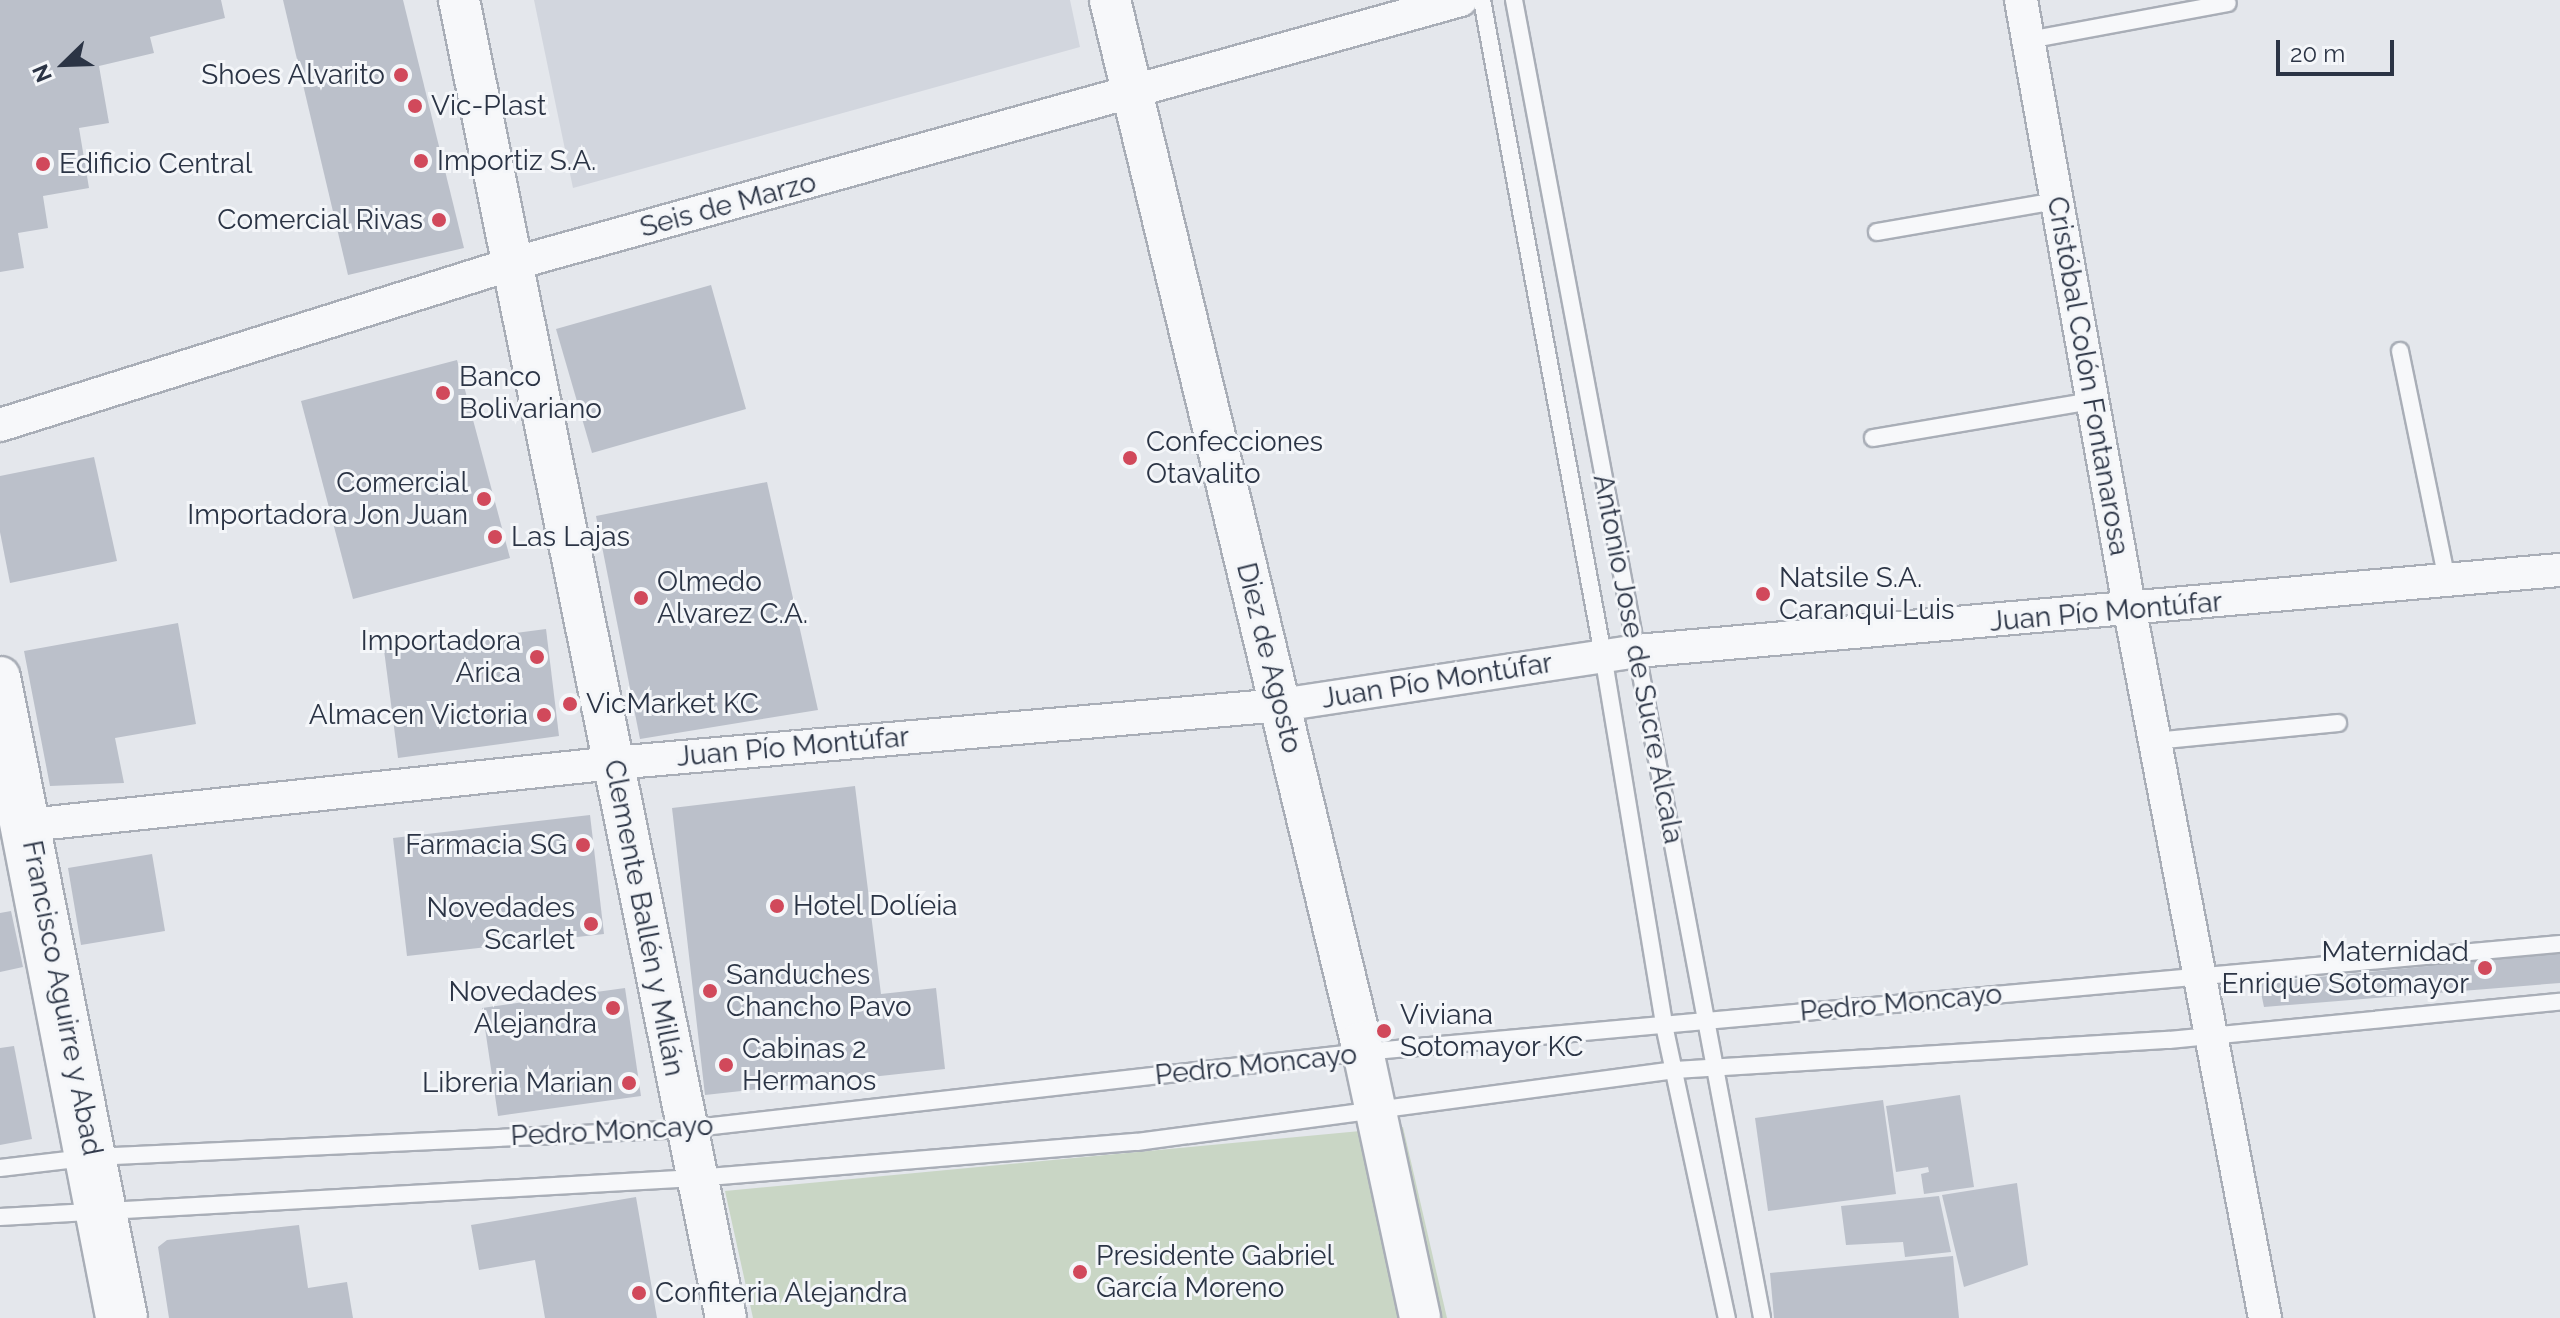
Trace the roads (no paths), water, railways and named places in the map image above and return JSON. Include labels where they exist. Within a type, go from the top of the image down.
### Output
[{"type":"street","name":"Clemente Ballén y Millán","points":[[459,0],[726,1318]]},
{"type":"street","name":"Diez de Agosto","points":[[1110,0],[1363,1052],[1373,1114],[1420,1318]]},
{"type":"street","name":"Seis de Marzo","points":[[0,425],[512,264],[1131,95],[1461,0]]},
{"type":"street","name":"Cristóbal Colón Fontanarosa","points":[[2021,0],[2130,611],[2203,977],[2265,1318]]},
{"type":"street","name":"Juan Pío Montúfar","points":[[29,825],[614,763],[1281,705],[1637,651],[2130,611],[2560,570]]},
{"type":"street","name":"Francisco Aguirre y Abad","points":[[0,677],[29,825],[82,1158],[92,1208],[127,1318]]},
{"type":"lane","name":"Antonio Jose de Sucre Alcala","points":[[1482,0],[1603,655],[1664,1025],[1727,1318]]},
{"type":"lane","name":"Antonio Jose de Sucre Alcala","points":[[1514,0],[1762,1318]]},
{"type":"lane","points":[[2029,40],[2228,3]]},
{"type":"lane","points":[[1877,232],[2057,201]]},
{"type":"lane","points":[[2400,351],[2447,579]]},
{"type":"lane","points":[[1873,438],[2092,401]]},
{"type":"lane","points":[[2155,741],[2338,723]]},
{"type":"lane","name":"Francisco Aguirre y Abad","points":[[0,783],[82,1158]]},
{"type":"lane","name":"Pedro Moncayo","points":[[0,1168],[82,1158],[686,1129],[1363,1052],[2560,944]]},
{"type":"lane","name":"Pedro Moncayo","points":[[0,1217],[92,1208],[696,1178],[1137,1142],[1373,1114],[1675,1070],[2211,1034],[2560,1002]]},
{"type":"lane","name":"Francisco Aguirre y Abad","points":[[92,1208],[104,1318]]},
{"type":"place","name":"Shoes Alvarito","points":[[401,75]]},
{"type":"place","name":"Vic-Plast","points":[[415,106]]},
{"type":"place","name":"Importiz S.A.","points":[[421,161]]},
{"type":"place","name":"Edificio Central","points":[[43,164]]},
{"type":"place","name":"Comercial Rivas","points":[[439,220]]},
{"type":"place","name":"Banco Bolivariano","points":[[443,393]]},
{"type":"place","name":"Confecciones Otavalito","points":[[1130,458]]},
{"type":"place","name":"Comercial Importadora Jon Juan","points":[[484,499]]},
{"type":"place","name":"Las Lajas","points":[[495,537]]},
{"type":"place","name":"Natsile S.A. Caranqui Luis","points":[[1763,594]]},
{"type":"place","name":"Olmedo Alvarez C.A.","points":[[641,598]]},
{"type":"place","name":"Importadora Arica","points":[[537,657]]},
{"type":"place","name":"VicMarket KC","points":[[570,704]]},
{"type":"place","name":"Almacen Victoria","points":[[544,715]]},
{"type":"place","name":"Farmacia SG","points":[[583,845]]},
{"type":"place","name":"Hotel Dolíeia","points":[[777,906]]},
{"type":"place","name":"Novedades Scarlet","points":[[591,924]]},
{"type":"place","name":"Maternidad Enrique Sotomayor","points":[[2485,968]]},
{"type":"place","name":"Sanduches Chancho Pavo","points":[[710,991]]},
{"type":"place","name":"Novedades Alejandra","points":[[613,1008]]},
{"type":"place","name":"Viviana Sotomayor KC","points":[[1384,1031]]},
{"type":"place","name":"Cabinas 2 Hermanos","points":[[726,1065]]},
{"type":"place","name":"Libreria Marian","points":[[629,1083]]},
{"type":"place","name":"Presidente Gabriel García Moreno","points":[[1080,1272]]},
{"type":"place","name":"Confiteria Alejandra","points":[[639,1293]]}]
